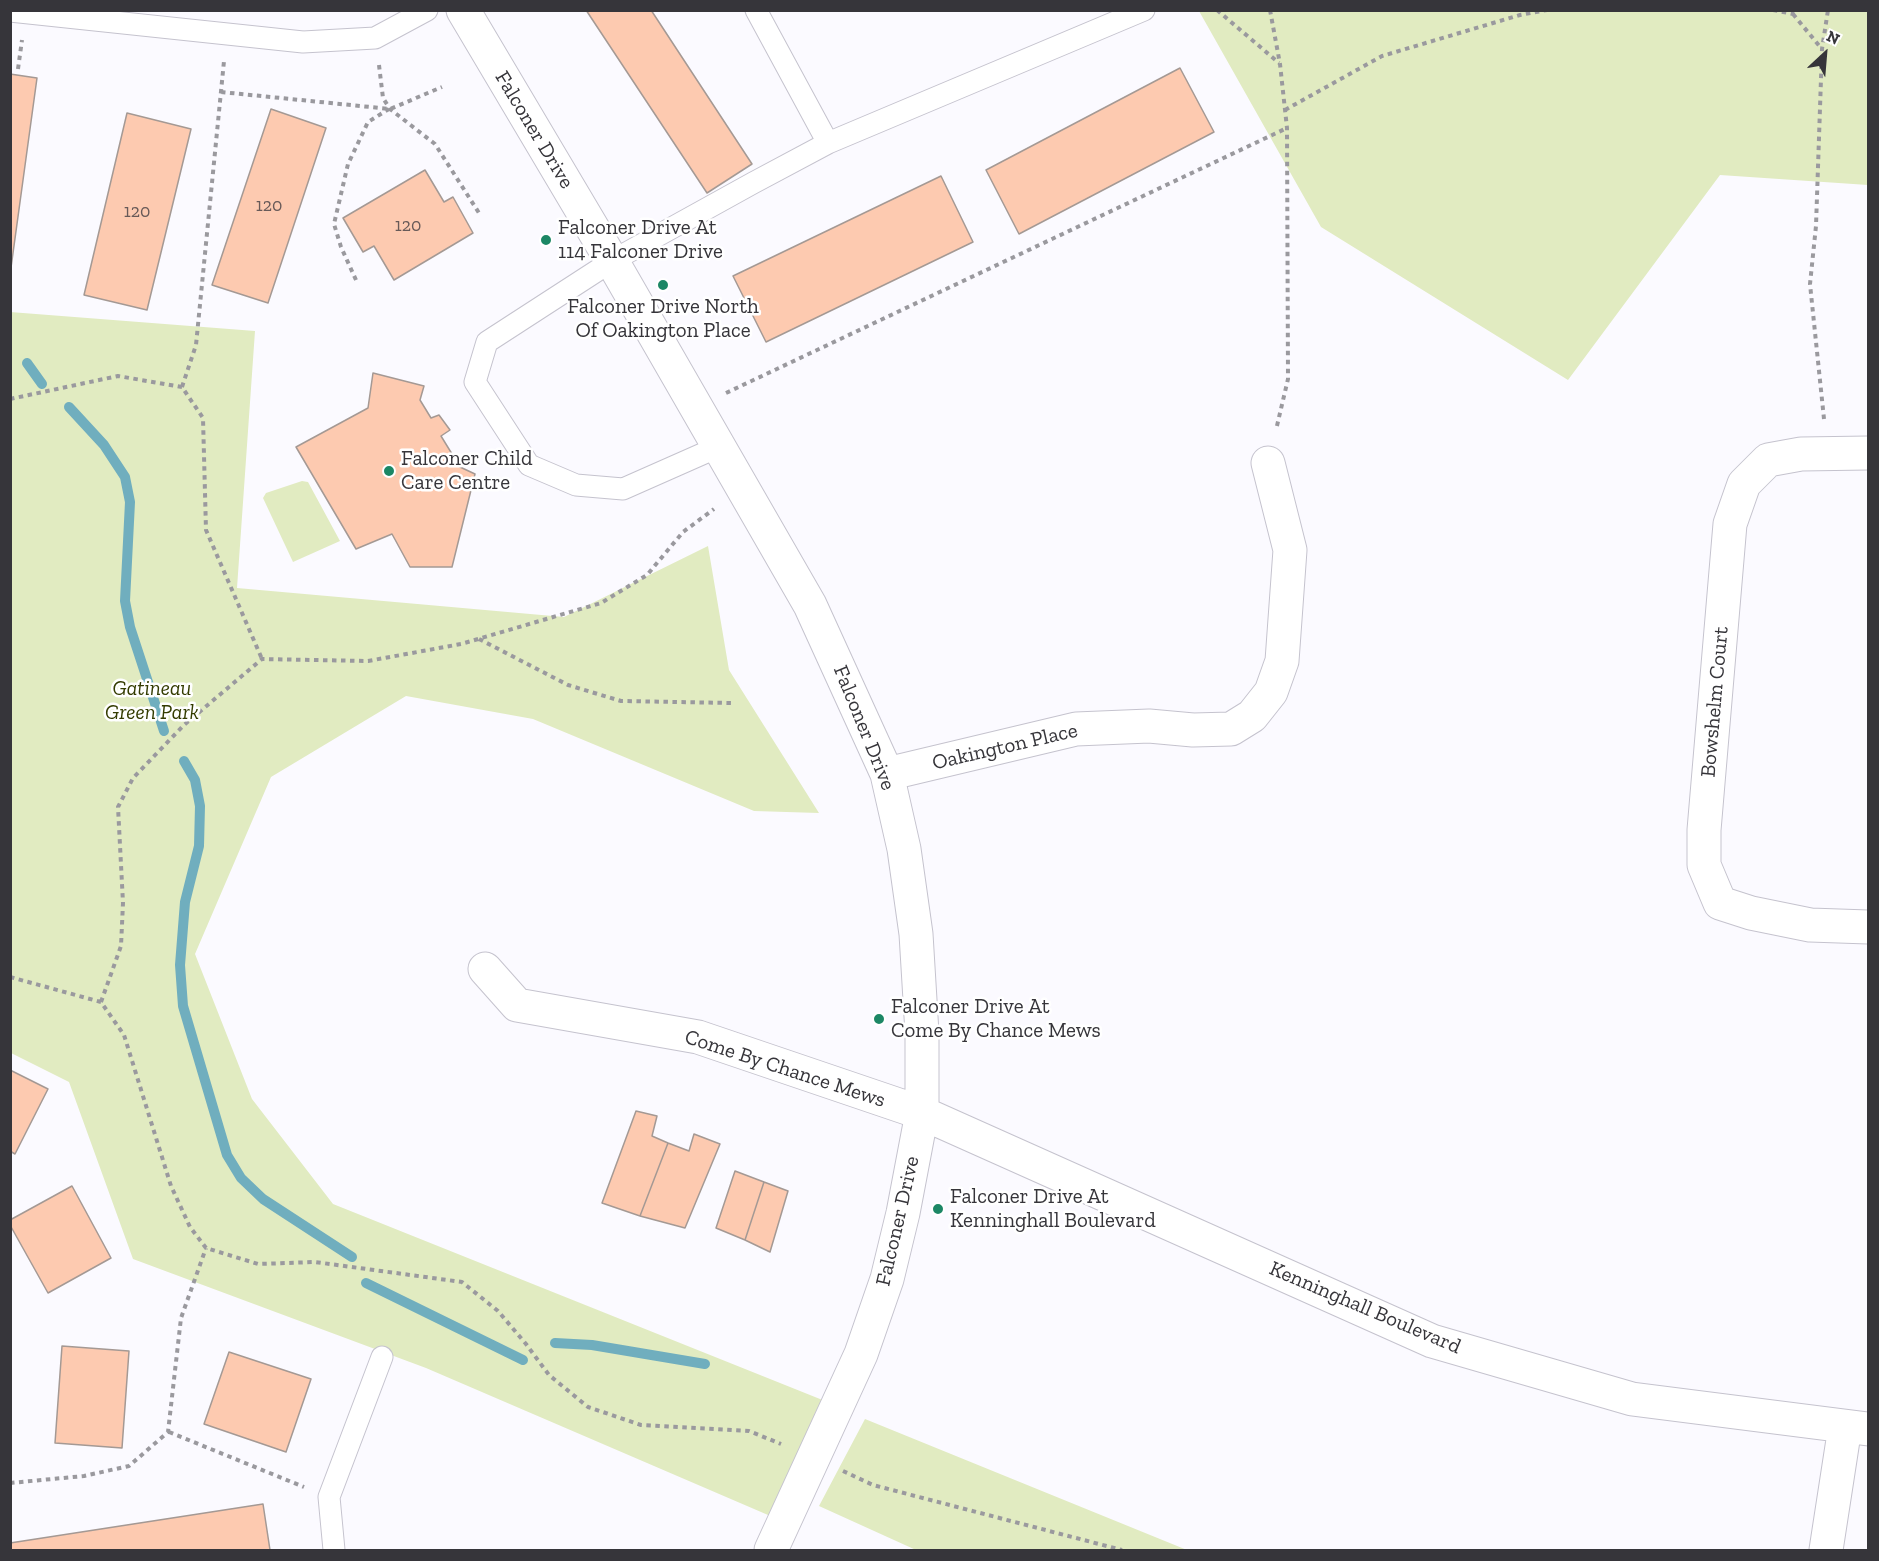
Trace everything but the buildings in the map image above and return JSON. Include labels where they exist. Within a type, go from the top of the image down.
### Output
[{"type":"street","name":"Falconer Drive","points":[[463,10],[612,261],[810,604],[887,774],[904,849],[916,934],[922,1033],[922,1113],[903,1213],[887,1280],[861,1354],[771,1551]]},
{"type":"street","name":"Bowshelm Court","points":[[1869,453],[1801,454],[1768,460],[1744,484],[1730,524],[1704,830],[1704,866],[1720,903],[1751,913],[1810,925],[1869,927]]},
{"type":"street","name":"Oakington Place","points":[[887,774],[1076,729],[1149,726],[1193,730],[1231,729],[1252,716],[1271,692],[1282,662],[1290,550],[1268,463]]},
{"type":"street","name":"Come By Chance Mews","points":[[486,969],[517,1005],[698,1037],[922,1113]]},
{"type":"street","name":"Kenninghall Boulevard","points":[[922,1113],[1432,1341],[1632,1399],[1857,1428]]},
{"type":"street","points":[[1826,1551],[1857,1428]]},
{"type":"lane","points":[[10,10],[303,42],[375,38],[427,10]]},
{"type":"lane","points":[[756,10],[828,143]]},
{"type":"lane","points":[[718,447],[623,489],[576,485],[529,465],[475,382],[487,342],[612,261],[828,143],[1144,10]]},
{"type":"lane","points":[[333,1551],[329,1497],[382,1357]]},
{"type":"path","points":[[1217,10],[1280,64]]},
{"type":"path","points":[[1268,463],[1288,379],[1287,128],[1280,64],[1270,10]]},
{"type":"path","points":[[1285,110],[1382,56],[1520,15],[1547,10]]},
{"type":"path","points":[[1773,10],[1793,14],[1822,49]]},
{"type":"path","points":[[1793,14],[1799,10]]},
{"type":"path","points":[[1828,10],[1822,49],[1816,226],[1810,284],[1828,453]]},
{"type":"path","points":[[182,387],[196,345],[227,34]]},
{"type":"path","points":[[375,38],[383,98],[390,109],[435,144],[479,213]]},
{"type":"path","points":[[356,280],[341,247],[334,224],[348,164],[368,122],[390,109],[442,87]]},
{"type":"path","points":[[221,92],[390,109]]},
{"type":"path","points":[[696,407],[1287,128]]},
{"type":"path","points":[[10,399],[118,376],[182,387],[203,418],[206,530],[262,659]]},
{"type":"path","points":[[101,1002],[121,946],[123,903],[118,807],[133,778],[184,725],[262,659],[368,661],[461,644],[601,603],[647,575],[683,532],[742,489]]},
{"type":"path","points":[[479,638],[568,685],[621,701],[733,703]]},
{"type":"path","points":[[10,977],[101,1002],[124,1035],[171,1186],[190,1227],[206,1248],[258,1264],[315,1262],[462,1282],[498,1311],[549,1375],[588,1407],[641,1425],[749,1431],[814,1456],[873,1485],[1122,1551]]},
{"type":"path","points":[[10,1483],[84,1476],[129,1466],[168,1432],[181,1318],[206,1248]]},
{"type":"path","points":[[168,1432],[329,1497]]},
{"type":"green space","points":[[1199,11],[1868,11],[1868,185],[1720,175],[1568,380],[1321,227]]},
{"type":"green space","name":"Gatineau Green Park","points":[[10,312],[255,331],[237,588],[564,617],[708,546],[729,670],[819,813],[754,811],[533,719],[406,696],[271,777],[195,954],[252,1099],[333,1204],[825,1401],[775,1518],[426,1368],[133,1259],[69,1082],[11,1053]]},
{"type":"green space","points":[[302,481],[308,482],[340,541],[293,562],[263,498],[266,493]]},
{"type":"green space","points":[[865,1419],[1187,1550],[916,1550],[819,1506]]},
{"type":"waterway","points":[[27,363],[42,384]]},
{"type":"waterway","points":[[69,407],[104,445],[125,477],[130,502],[125,601],[130,627],[164,731]]},
{"type":"waterway","points":[[184,761],[195,780],[200,806],[199,846],[185,902],[180,965],[183,1006],[227,1155],[241,1178],[263,1199],[352,1257]]},
{"type":"waterway","points":[[366,1283],[523,1360]]},
{"type":"waterway","points":[[555,1343],[592,1345],[705,1364]]},
{"type":"place","name":"Falconer Drive At 114 Falconer Drive","points":[[546,240]]},
{"type":"place","name":"Falconer Drive North Of Oakington Place","points":[[663,285]]},
{"type":"place","name":"Falconer Child Care Centre","points":[[389,471]]},
{"type":"place","name":"Falconer Drive At Come By Chance Mews","points":[[879,1019]]},
{"type":"place","name":"Falconer Drive At Kenninghall Boulevard","points":[[938,1209]]}]
